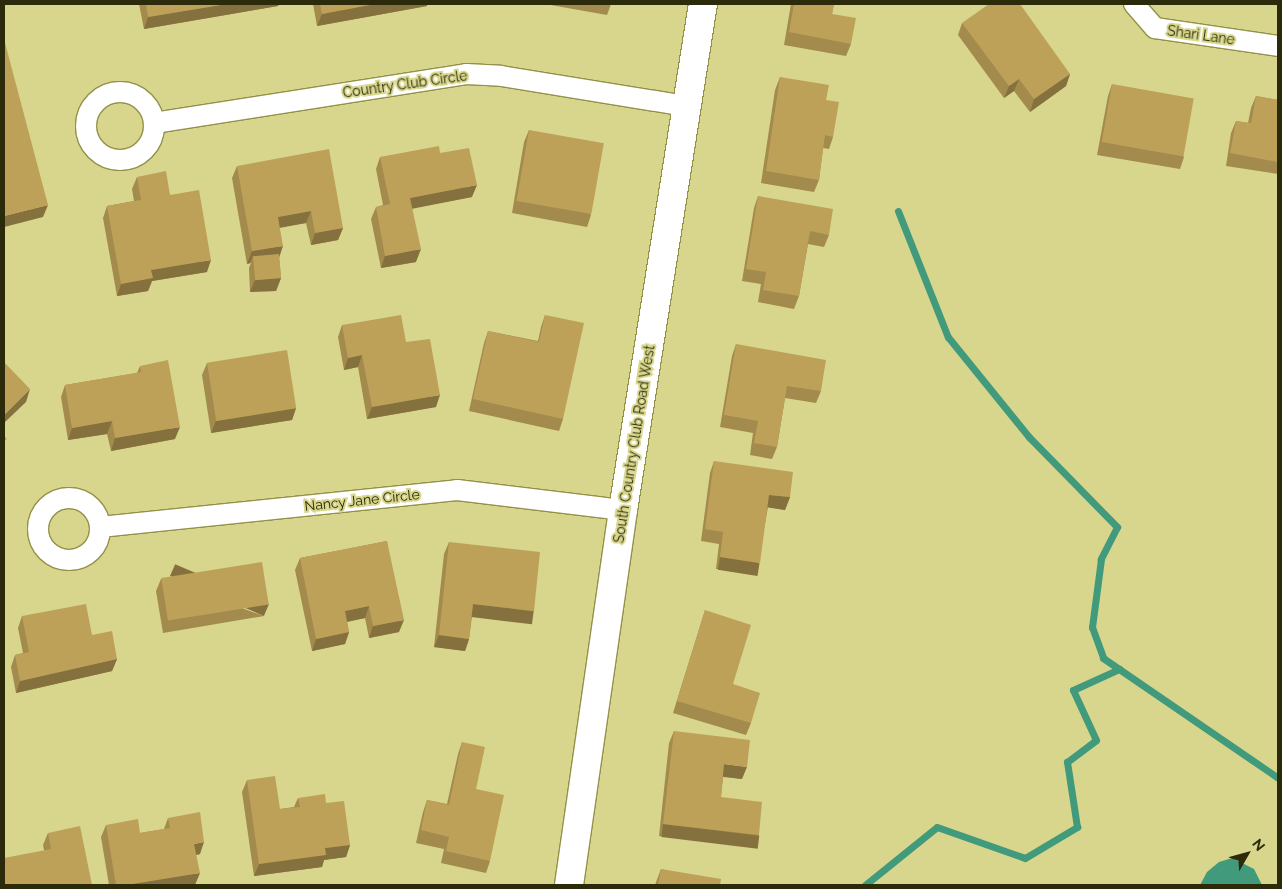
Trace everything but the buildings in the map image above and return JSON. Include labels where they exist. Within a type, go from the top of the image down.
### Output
[{"type":"street","name":"South Country Club Road West","points":[[569,885],[623,510],[703,4]]},
{"type":"street","name":"Shari Lane","points":[[1134,4],[1155,28],[1278,46]]},
{"type":"street","name":"Country Club Circle","points":[[154,122],[466,74],[501,76],[687,106]]},
{"type":"street","name":"Nancy Jane Circle","points":[[100,527],[457,490],[623,510]]},
{"type":"shaded area","points":[[1232,858],[1254,869],[1262,885],[1200,885],[1207,872],[1219,862]]},
{"type":"waterway","points":[[898,211],[948,337],[1029,437],[1117,527],[1101,559],[1092,627],[1103,658],[1278,778]]},
{"type":"waterway","points":[[865,885],[937,827],[1025,858],[1077,827],[1067,762],[1096,740],[1073,690],[1119,669]]}]
